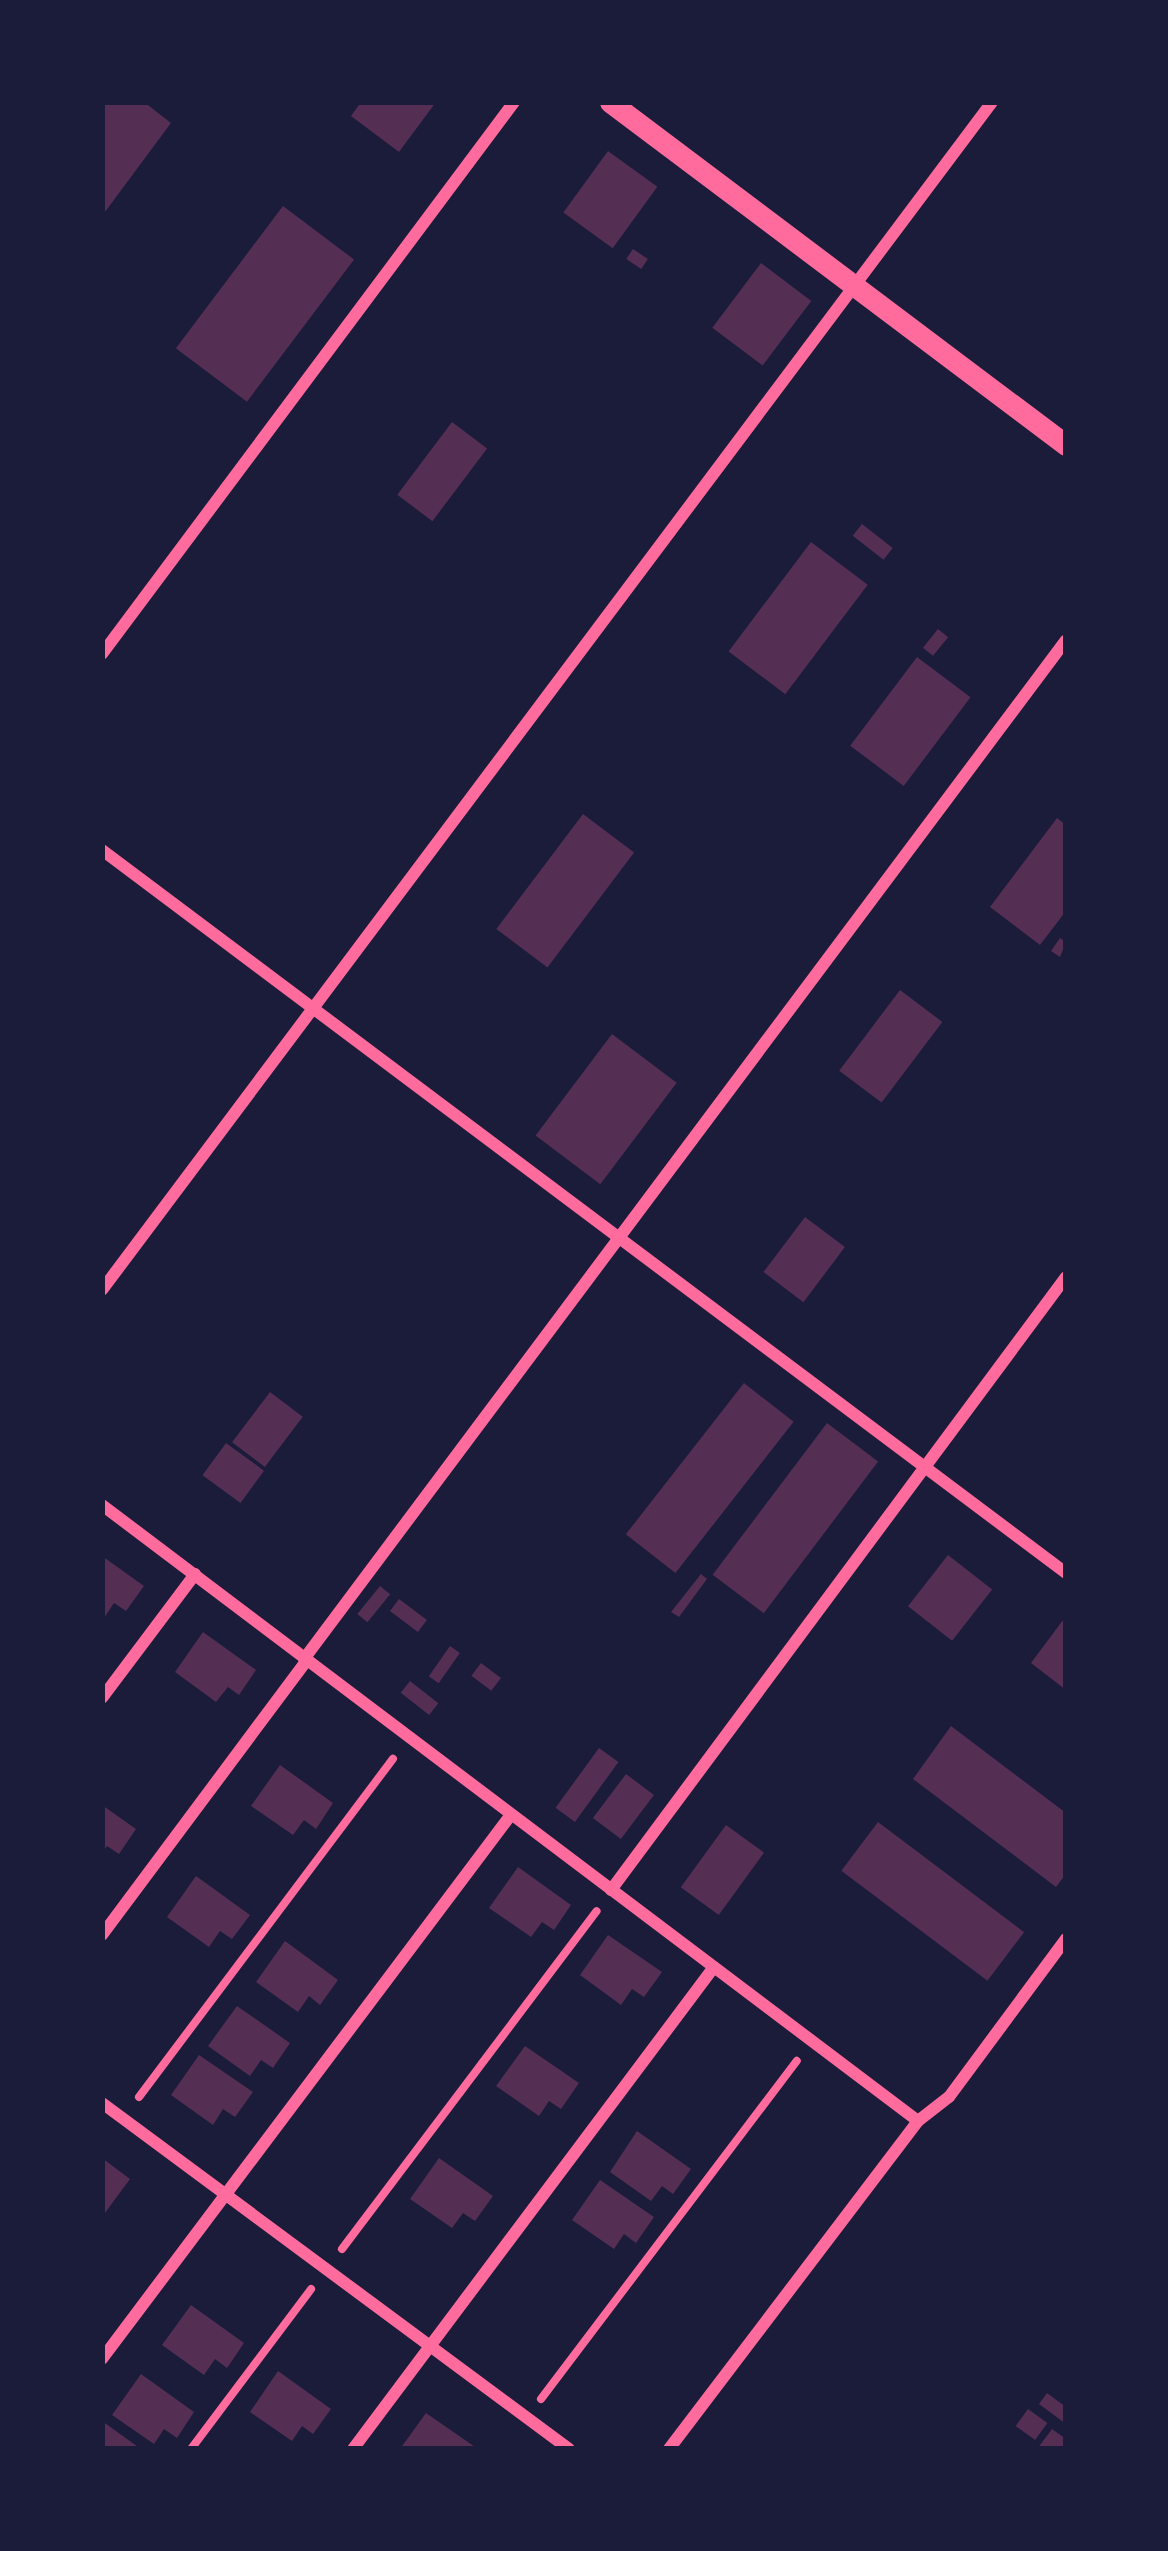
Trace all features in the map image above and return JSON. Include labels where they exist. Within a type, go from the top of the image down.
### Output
[{"type":"street","points":[[102,654],[514,102]]},
{"type":"street","points":[[610,102],[1066,445]]},
{"type":"street","points":[[102,1290],[992,102]]},
{"type":"street","points":[[102,1935],[1066,640]]},
{"type":"street","points":[[102,850],[1066,1573]]},
{"type":"street","points":[[611,1890],[1066,1276]]},
{"type":"street","points":[[102,1505],[918,2121]]},
{"type":"street","points":[[102,1698],[195,1574]]},
{"type":"street","points":[[102,2359],[107,2342],[225,2194],[510,1816]]},
{"type":"street","points":[[669,2449],[918,2121],[949,2097],[1066,1939]]},
{"type":"street","points":[[353,2449],[714,1967]]},
{"type":"street","points":[[102,2103],[569,2449]]},
{"type":"path","points":[[122,2118],[408,1738]]},
{"type":"path","points":[[191,2449],[611,1890]]},
{"type":"path","points":[[527,2418],[811,2040]]},
{"type":"building","points":[[102,102],[144,102],[171,123],[102,216]]},
{"type":"building","points":[[361,102],[436,102],[399,152],[351,116]]},
{"type":"building","points":[[608,151],[657,187],[613,248],[563,212]]},
{"type":"building","points":[[283,206],[354,260],[247,402],[176,348]]},
{"type":"building","points":[[633,249],[648,259],[641,269],[626,259]]},
{"type":"building","points":[[761,263],[811,301],[763,366],[712,328]]},
{"type":"building","points":[[452,422],[487,448],[432,521],[397,495]]},
{"type":"building","points":[[862,524],[893,548],[883,560],[853,536]]},
{"type":"building","points":[[811,542],[868,585],[785,694],[729,651]]},
{"type":"building","points":[[938,629],[948,637],[933,656],[923,648]]},
{"type":"building","points":[[917,657],[971,697],[904,786],[850,746]]},
{"type":"building","points":[[583,814],[634,853],[547,968],[496,929]]},
{"type":"building","points":[[1057,818],[1066,825],[1066,911],[1040,945],[990,907]]},
{"type":"building","points":[[1060,938],[1066,942],[1060,957],[1051,951]]},
{"type":"building","points":[[900,990],[942,1022],[882,1103],[839,1071]]},
{"type":"building","points":[[612,1034],[677,1083],[600,1184],[536,1135]]},
{"type":"building","points":[[805,1217],[845,1247],[803,1302],[763,1272]]},
{"type":"building","points":[[744,1383],[794,1422],[675,1573],[626,1534]]},
{"type":"building","points":[[270,1392],[303,1417],[265,1467],[232,1442]]},
{"type":"building","points":[[827,1423],[878,1462],[764,1613],[713,1575]]},
{"type":"building","points":[[226,1443],[264,1471],[241,1503],[202,1475]]},
{"type":"building","points":[[948,1555],[992,1589],[952,1641],[908,1606]]},
{"type":"building","points":[[102,1556],[144,1586],[126,1611],[114,1603],[102,1621]]},
{"type":"building","points":[[701,1574],[707,1579],[679,1617],[671,1612]]},
{"type":"building","points":[[380,1586],[390,1594],[367,1622],[357,1614]]},
{"type":"building","points":[[399,1599],[427,1620],[418,1632],[390,1611]]},
{"type":"building","points":[[1066,1616],[1066,1690],[1031,1663]]},
{"type":"building","points":[[203,1632],[256,1670],[239,1695],[228,1687],[216,1702],[175,1672]]},
{"type":"building","points":[[450,1646],[460,1653],[439,1683],[429,1676]]},
{"type":"building","points":[[481,1663],[501,1678],[491,1691],[471,1676]]},
{"type":"building","points":[[410,1681],[438,1703],[429,1715],[401,1693]]},
{"type":"building","points":[[951,1726],[1066,1813],[1066,1874],[1056,1887],[913,1779]]},
{"type":"building","points":[[599,1748],[618,1762],[575,1822],[556,1808]]},
{"type":"building","points":[[280,1765],[333,1803],[316,1829],[304,1820],[293,1835],[251,1806]]},
{"type":"building","points":[[626,1774],[654,1795],[621,1839],[593,1818]]},
{"type":"building","points":[[102,1805],[136,1829],[119,1854],[107,1846],[102,1853]]},
{"type":"building","points":[[878,1822],[1024,1932],[987,1981],[841,1871]]},
{"type":"building","points":[[726,1825],[764,1853],[719,1915],[681,1887]]},
{"type":"building","points":[[518,1867],[571,1905],[554,1930],[542,1922],[531,1937],[489,1908]]},
{"type":"building","points":[[196,1876],[250,1915],[232,1939],[220,1931],[209,1947],[167,1917]]},
{"type":"building","points":[[608,1935],[662,1972],[644,1997],[632,1989],[621,2005],[580,1975]]},
{"type":"building","points":[[285,1941],[338,1980],[320,2005],[309,1996],[298,2012],[256,1982]]},
{"type":"building","points":[[237,2006],[290,2043],[273,2068],[261,2060],[250,2076],[208,2046]]},
{"type":"building","points":[[525,2046],[579,2083],[561,2109],[549,2101],[539,2116],[496,2086]]},
{"type":"building","points":[[199,2055],[253,2092],[235,2117],[223,2109],[213,2125],[171,2095]]},
{"type":"building","points":[[637,2131],[691,2169],[673,2194],[662,2186],[651,2201],[610,2172]]},
{"type":"building","points":[[102,2158],[130,2179],[102,2217]]},
{"type":"building","points":[[439,2158],[493,2196],[475,2221],[463,2213],[452,2228],[410,2199]]},
{"type":"building","points":[[600,2180],[654,2217],[636,2243],[624,2234],[614,2249],[572,2220]]},
{"type":"building","points":[[191,2305],[244,2343],[227,2368],[215,2359],[204,2375],[162,2345]]},
{"type":"building","points":[[278,2371],[331,2409],[313,2434],[302,2426],[292,2441],[250,2412]]},
{"type":"building","points":[[141,2374],[194,2412],[177,2438],[164,2429],[154,2444],[112,2415]]},
{"type":"building","points":[[1047,2393],[1066,2407],[1066,2424],[1039,2404]]},
{"type":"building","points":[[1028,2409],[1047,2423],[1035,2440],[1016,2426]]},
{"type":"building","points":[[426,2413],[478,2449],[400,2449]]},
{"type":"building","points":[[102,2421],[141,2449],[102,2449]]},
{"type":"building","points":[[1052,2429],[1066,2439],[1066,2449],[1037,2449]]}]
